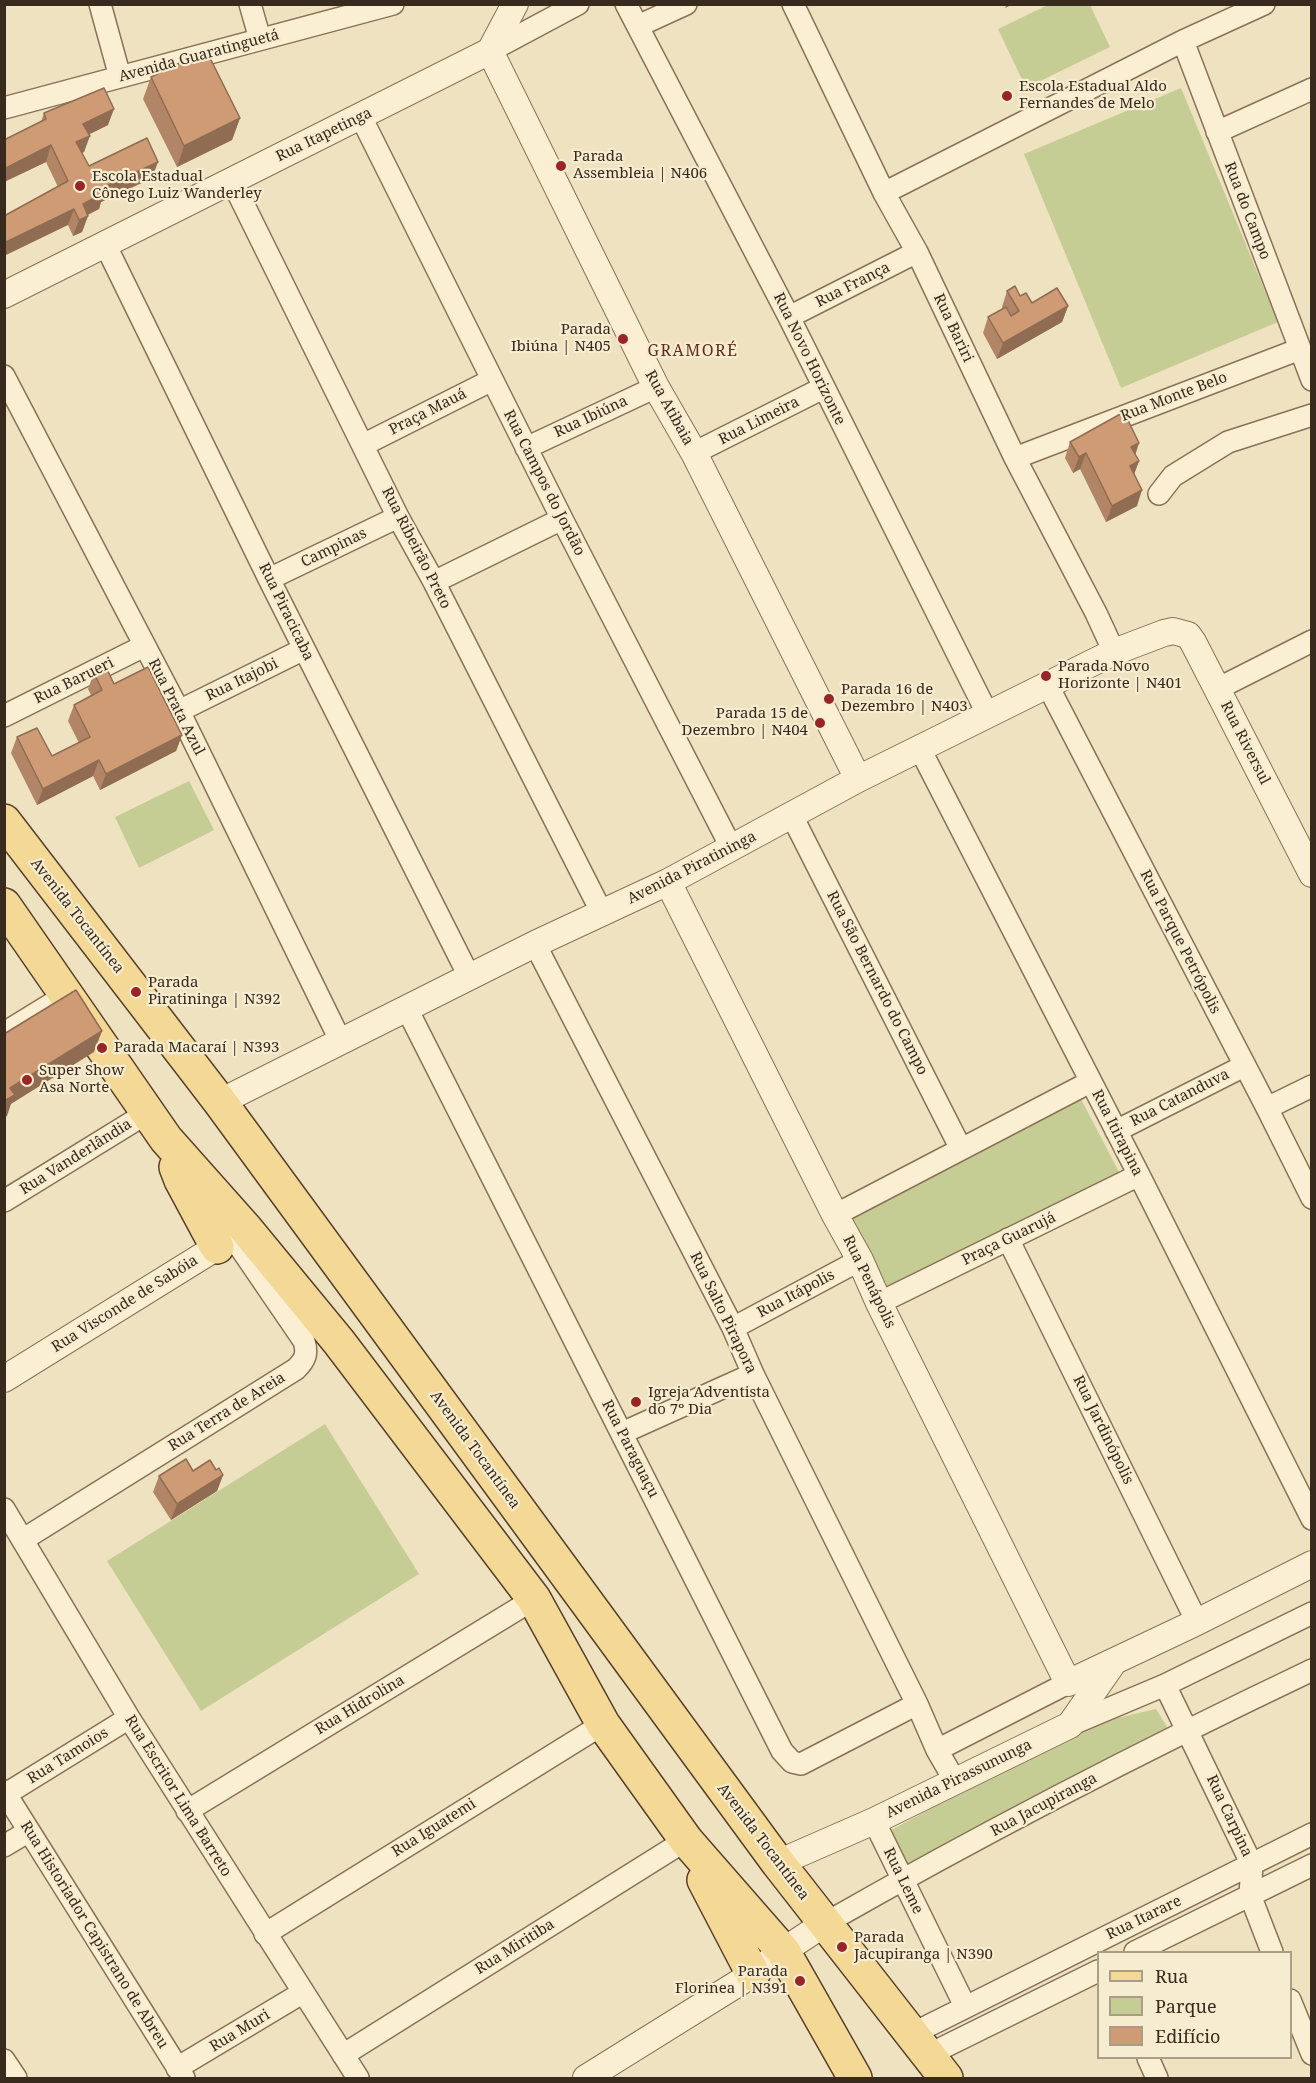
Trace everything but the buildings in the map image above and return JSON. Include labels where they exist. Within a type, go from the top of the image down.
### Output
[{"type":"main road","name":"Avenida Tocantínea","points":[[4,821],[220,1102],[778,1863],[929,2056]]},
{"type":"main road","points":[[4,905],[232,1238],[339,1342],[534,1599],[603,1724],[686,1840],[783,1951],[855,2079]]},
{"type":"main road","points":[[686,1840],[695,1863],[753,1974]]},
{"type":"street","points":[[100,4],[120,77]]},
{"type":"street","points":[[250,4],[260,39]]},
{"type":"street","name":"Avenida Guaratinguetá","points":[[4,108],[393,4]]},
{"type":"street","points":[[490,51],[514,4]]},
{"type":"street","name":"Rua Itapetinga","points":[[4,295],[361,117],[578,4]]},
{"type":"street","name":"Rua Novo Horizonte","points":[[626,4],[789,317],[988,715]]},
{"type":"street","points":[[638,26],[686,4]]},
{"type":"street","name":"Rua Bariri","points":[[793,4],[884,193],[917,252],[1015,458],[1114,652]]},
{"type":"street","points":[[884,193],[1183,41],[1264,4]]},
{"type":"street","name":"Rua do Campo","points":[[1183,41],[1311,380]]},
{"type":"street","name":"Rua Atibaia","points":[[490,51],[656,387],[694,453],[858,779]]},
{"type":"street","points":[[1217,132],[1311,89]]},
{"type":"street","name":"Rua Campos do Jordão","points":[[361,117],[562,519],[732,847]]},
{"type":"street","name":"Rua Ribeirão Preto","points":[[232,181],[398,517],[434,582],[602,913]]},
{"type":"street","name":"Rua Piracicaba","points":[[105,244],[269,579],[470,978]]},
{"type":"street","name":"Rua França","points":[[789,317],[917,252]]},
{"type":"street","name":"Rua Monte Belo","points":[[1015,458],[1300,349]]},
{"type":"street","name":"Rua Prata Azul","points":[[4,376],[179,711],[341,1042]]},
{"type":"street","name":"Praça Mauá","points":[[363,445],[492,380]]},
{"type":"street","name":"Rua Ibiúna","points":[[526,448],[656,387]]},
{"type":"street","name":"Rua Limeira","points":[[694,453],[824,388]]},
{"type":"street","points":[[1159,494],[1173,477],[1228,442],[1311,415]]},
{"type":"street","name":"Campinas","points":[[269,579],[398,517]]},
{"type":"street","points":[[434,582],[562,519]]},
{"type":"street","name":"Rua Riversul","points":[[1164,633],[1173,631],[1188,635],[1218,689],[1311,874]]},
{"type":"street","name":"Avenida Piratininga","points":[[220,1102],[535,944],[668,882],[858,779],[1114,652],[1164,633]]},
{"type":"street","points":[[1218,689],[1311,641]]},
{"type":"street","name":"Rua Barueri","points":[[6,712],[144,646]]},
{"type":"street","name":"Rua Itajobi","points":[[179,711],[304,649]]},
{"type":"street","name":"Rua Parque Petrópolis","points":[[1048,686],[1267,1107],[1311,1198]]},
{"type":"street","name":"Rua Itirapina","points":[[920,749],[1139,1175],[1311,1519]]},
{"type":"street","name":"Rua São Bernardo do Campo","points":[[792,816],[961,1149]]},
{"type":"street","name":"Rua Penápolis","points":[[668,882],[835,1215],[860,1260],[879,1303],[1068,1683]]},
{"type":"street","name":"Rua Salto Pirapora","points":[[535,944],[733,1328],[753,1374],[937,1750],[955,1781]]},
{"type":"street","points":[[4,1033],[66,995]]},
{"type":"street","name":"Rua Paraguaçu","points":[[407,1009],[782,1752],[796,1764],[801,1764],[916,1704]]},
{"type":"street","name":"Rua Catanduva","points":[[1116,1131],[1244,1066]]},
{"type":"street","points":[[835,1215],[1090,1082]]},
{"type":"street","points":[[1267,1107],[1311,1086]]},
{"type":"street","name":"Rua Vanderlândia","points":[[4,1201],[147,1113]]},
{"type":"street","name":"Praça Guarujá","points":[[879,1303],[1139,1175]]},
{"type":"street","name":"Rua Visconde de Sabóia","points":[[4,1379],[232,1238]]},
{"type":"street","name":"Rua Terra de Areia","points":[[24,1539],[296,1369],[304,1361],[307,1352],[304,1341],[232,1238]]},
{"type":"street","name":"Rua Jardinópolis","points":[[1008,1239],[1197,1622]]},
{"type":"street","name":"Rua Itápolis","points":[[733,1328],[860,1260]]},
{"type":"street","points":[[622,1433],[753,1374]]},
{"type":"street","name":"Rua Escritor Lima Barreto","points":[[4,1509],[129,1718],[358,2079]]},
{"type":"street","name":"Avenida Pirassununga","points":[[937,1750],[1311,1564]]},
{"type":"street","name":"Rua Hidrolina","points":[[187,1811],[534,1599]]},
{"type":"street","points":[[1070,1725],[1165,1685],[1311,1613]]},
{"type":"street","name":"Avenida Pirassununga","points":[[778,1863],[874,1821],[1070,1725],[1114,1662]]},
{"type":"street","name":"Rua Jacupiranga","points":[[586,2079],[753,1974],[824,1924],[902,1879],[1188,1729],[1311,1670]]},
{"type":"street","name":"Rua Carpina","points":[[1165,1685],[1252,1865],[1250,1895],[1271,1951]]},
{"type":"street","name":"Rua Tamoios","points":[[5,1793],[129,1718]]},
{"type":"street","name":"Rua Iguatemi","points":[[265,1934],[603,1724]]},
{"type":"street","name":"Rua Historiador Capistrano de Abreu","points":[[5,1793],[181,2073]]},
{"type":"street","name":"Rua Leme","points":[[874,1821],[965,2006]]},
{"type":"street","points":[[4,1846],[29,1831]]},
{"type":"street","name":"Rua Itarare","points":[[929,2056],[965,2006],[1311,1834]]},
{"type":"street","name":"Rua Miritiba","points":[[343,2055],[686,1840]]},
{"type":"street","name":"Rua Itarare","points":[[1139,1951],[1311,1865]]},
{"type":"street","points":[[929,2056],[1097,1972]]},
{"type":"street","name":"Rua Muri","points":[[181,2073],[302,1993]]},
{"type":"street","points":[[1292,2005],[1311,2054]]},
{"type":"street","points":[[1148,2059],[1157,2079]]},
{"type":"street","points":[[4,2060],[16,2079]]},
{"type":"green space","points":[[1048,5],[1090,5],[1110,47],[1026,88],[998,29]]},
{"type":"green space","points":[[1181,88],[1278,322],[1121,388],[1024,154]]},
{"type":"green space","points":[[189,781],[214,830],[139,868],[115,817]]},
{"type":"green space","points":[[1081,1099],[1119,1172],[884,1295],[846,1222]]},
{"type":"green space","points":[[325,1424],[419,1574],[201,1711],[107,1561]]},
{"type":"green space","points":[[1156,1709],[1171,1733],[908,1868],[886,1833],[1082,1726]]},
{"type":"place","name":"Escola Estadual Aldo Fernandes de Melo","points":[[1007,96]]},
{"type":"place","name":"Parada Assembleia | N406","points":[[561,166]]},
{"type":"place","name":"Escola Estadual Cônego Luiz Wanderley","points":[[80,186]]},
{"type":"place","name":"Parada Ibiúna | N405","points":[[623,339]]},
{"type":"place","name":"Parada Novo Horizonte | N401","points":[[1046,676]]},
{"type":"place","name":"Parada 16 de Dezembro | N403","points":[[829,699]]},
{"type":"place","name":"Parada 15 de Dezembro | N404","points":[[820,723]]},
{"type":"place","name":"Parada Piratininga | N392","points":[[136,992]]},
{"type":"place","name":"Parada Macaraí | N393","points":[[102,1048]]},
{"type":"place","name":"Super Show Asa Norte","points":[[27,1080]]},
{"type":"place","name":"Igreja Adventista do 7º Dia","points":[[636,1402]]},
{"type":"place","name":"Parada Jacupiranga | N390","points":[[842,1947]]},
{"type":"place","name":"Parada Florinea | N391","points":[[800,1981]]},
{"type":"district","name":"GRAMORÉ","points":[[693,351]]}]
